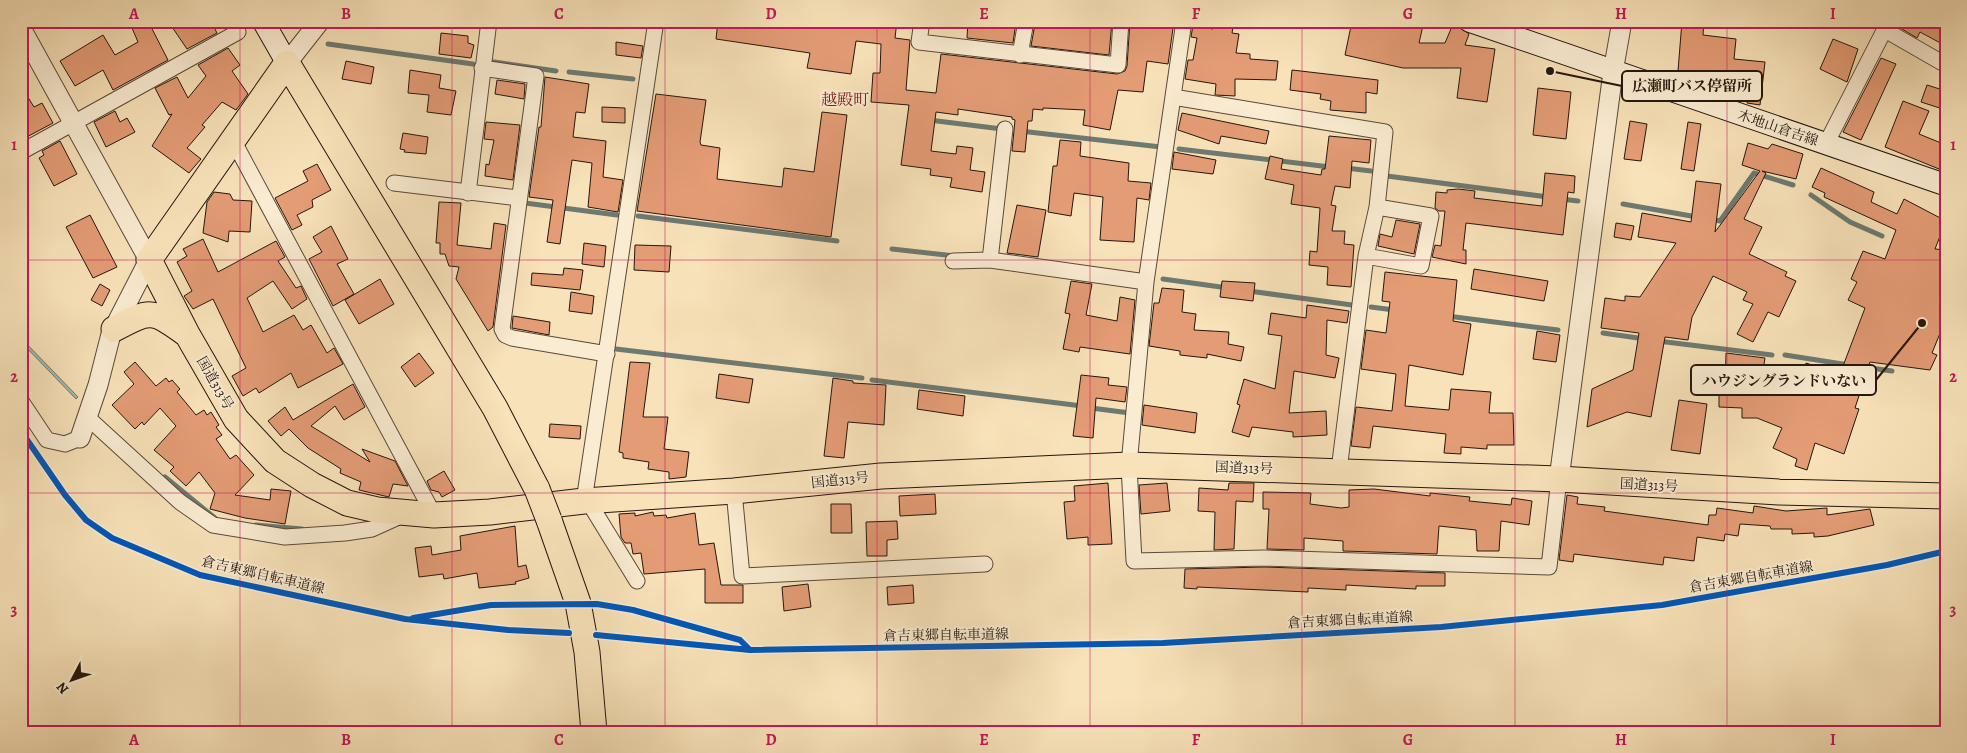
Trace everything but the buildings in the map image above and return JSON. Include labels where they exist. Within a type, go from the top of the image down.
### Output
[{"type":"highway","points":[[150,260],[287,63],[495,408],[537,489],[578,603],[587,652],[594,732]]},
{"type":"highway","name":"国道313号","points":[[150,260],[187,334],[236,419],[275,461],[312,485],[347,503],[376,510],[434,515],[490,512],[586,501],[734,491],[881,476],[1129,464],[1559,479],[1779,492],[1946,496]]},
{"type":"highway","points":[[114,328],[147,314],[160,315],[187,334]]},
{"type":"main road","points":[[263,21],[287,63]]},
{"type":"main road","name":"木地山倉吉線","points":[[1469,21],[1946,185]]},
{"type":"street","points":[[21,152],[150,79],[224,41],[238,32],[231,21]]},
{"type":"street","points":[[287,63],[320,21]]},
{"type":"street","points":[[468,193],[489,21]]},
{"type":"street","points":[[637,581],[586,501],[656,21]]},
{"type":"street","points":[[922,21],[919,42],[1118,65],[1121,21]]},
{"type":"street","points":[[1020,55],[1026,21]]},
{"type":"street","points":[[1184,21],[1146,282],[1129,464],[1134,560],[1264,558],[1550,567],[1559,479],[1613,72],[1622,21]]},
{"type":"street","points":[[1826,144],[1887,26],[1946,65]]},
{"type":"street","points":[[21,28],[150,260],[132,289],[114,328],[80,438],[65,444],[47,440],[21,401]]},
{"type":"street","points":[[482,68],[536,76],[518,198],[502,329],[505,335],[512,338],[607,354]]},
{"type":"street","points":[[1172,97],[1385,132],[1377,207],[1366,256],[1339,470]]},
{"type":"street","points":[[990,260],[1006,129]]},
{"type":"street","points":[[234,140],[434,515]]},
{"type":"street","points":[[394,183],[518,198]]},
{"type":"street","points":[[1366,256],[1421,266],[1431,216],[1377,207]]},
{"type":"street","points":[[953,261],[990,260],[1146,282]]},
{"type":"street","points":[[87,417],[180,502],[213,525],[285,537],[345,534],[372,529],[407,514]]},
{"type":"street","points":[[734,491],[742,576],[985,564]]},
{"type":"water","points":[[21,338],[78,397],[76,399],[21,342]]},
{"type":"waterway","points":[[328,44],[473,64]]},
{"type":"waterway","points":[[494,62],[556,71]]},
{"type":"waterway","points":[[569,72],[633,79]]},
{"type":"waterway","points":[[929,120],[1002,129]]},
{"type":"waterway","points":[[1020,131],[1161,147]]},
{"type":"waterway","points":[[1179,149],[1330,167]]},
{"type":"waterway","points":[[1346,168],[1371,171]]},
{"type":"waterway","points":[[1711,219],[1720,221],[1754,173],[1793,185]]},
{"type":"waterway","points":[[1387,176],[1548,197]]},
{"type":"waterway","points":[[1811,195],[1850,222],[1882,236]]},
{"type":"waterway","points":[[1561,199],[1578,201]]},
{"type":"waterway","points":[[525,203],[617,215]]},
{"type":"waterway","points":[[1623,204],[1697,217]]},
{"type":"waterway","points":[[638,216],[837,241]]},
{"type":"waterway","points":[[892,249],[955,256]]},
{"type":"waterway","points":[[1163,279],[1228,288]]},
{"type":"waterway","points":[[1249,291],[1352,305]]},
{"type":"waterway","points":[[1371,307],[1394,310]]},
{"type":"waterway","points":[[1447,316],[1558,330]]},
{"type":"waterway","points":[[1603,333],[1645,339]]},
{"type":"waterway","points":[[1658,341],[1772,355]]},
{"type":"waterway","points":[[616,349],[862,378]]},
{"type":"waterway","points":[[1785,355],[1849,365]]},
{"type":"waterway","points":[[1863,367],[1892,371]]},
{"type":"waterway","points":[[872,380],[1082,406]]},
{"type":"waterway","points":[[1091,408],[1130,413]]},
{"type":"waterway","points":[[165,477],[215,518]]},
{"type":"waterway","points":[[256,525],[302,529]]},
{"type":"cycle path","name":"倉吉東郷自転車道線","points":[[21,431],[65,495],[86,520],[112,538],[200,575],[405,619],[508,630],[569,633]]},
{"type":"cycle path","name":"倉吉東郷自転車道線","points":[[596,635],[750,650],[1163,643],[1441,627],[1662,605],[1887,565],[1946,551]]},
{"type":"cycle path","points":[[413,618],[491,605],[597,604],[633,610],[740,640],[750,650]]},
{"type":"place","name":"広瀬町バス停留所","points":[[1550,71]]},
{"type":"place","name":"ハウジングランドいない","points":[[1922,323]]},
{"type":"district","name":"越殿町","points":[[845,100]]}]
